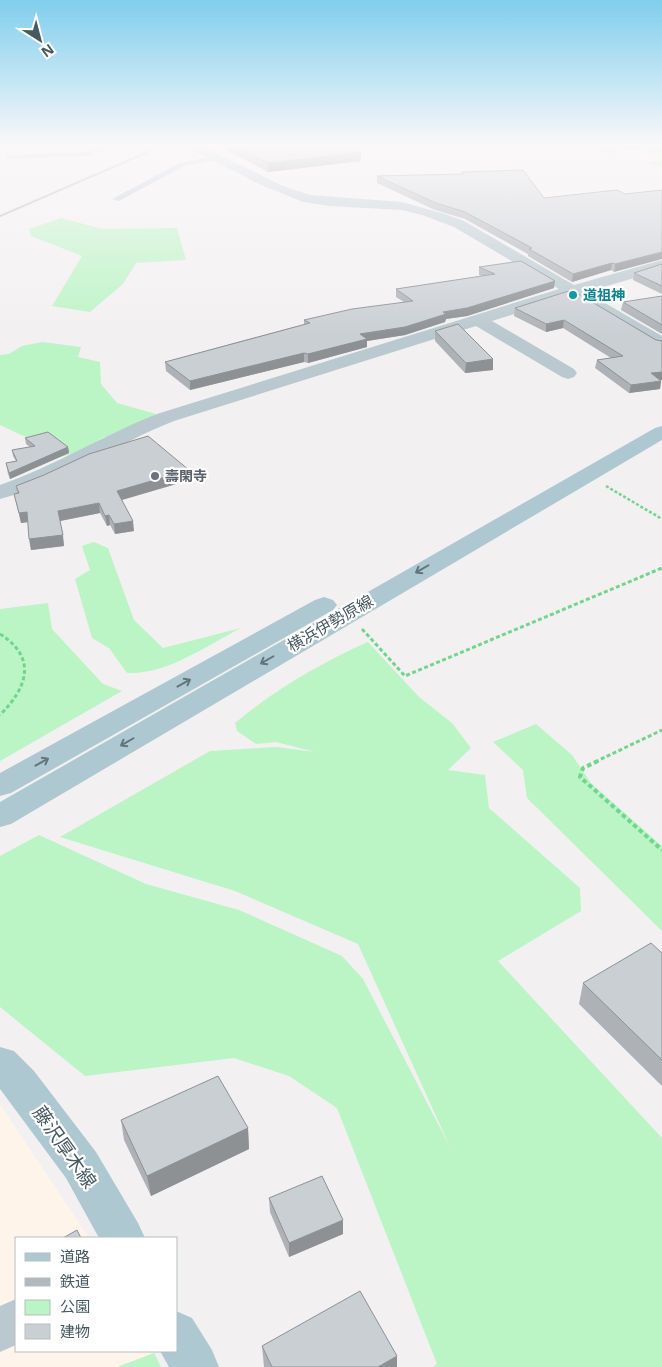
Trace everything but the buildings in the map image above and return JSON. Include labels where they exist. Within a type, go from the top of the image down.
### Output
[{"type":"main road","name":"横浜伊勢原線","points":[[0,786],[662,417]]},
{"type":"main road","name":"横浜伊勢原線","points":[[0,816],[348,612],[662,432]]},
{"type":"main road","name":"藤沢厚木線","points":[[0,1062],[20,1083],[81,1165],[121,1237]]},
{"type":"main road","points":[[178,1337],[195,1367]]},
{"type":"street","points":[[410,209],[436,215],[467,228],[662,343]]},
{"type":"street","points":[[0,492],[50,474],[137,427],[574,290],[662,265]]},
{"type":"street","points":[[477,320],[568,373]]},
{"type":"street","points":[[0,1329],[15,1322]]},
{"type":"path","points":[[585,475],[662,518]]},
{"type":"path","points":[[348,612],[405,676],[662,568]]},
{"type":"path","points":[[0,634],[11,639],[19,651],[26,673],[22,688],[0,715]]},
{"type":"path","points":[[662,730],[583,768],[580,777],[592,790],[650,837],[662,850]]},
{"type":"shaded area","points":[[0,1104],[88,1237],[15,1237],[15,1352],[154,1353],[117,1367],[0,1367]]},
{"type":"green space","points":[[61,218],[102,229],[177,228],[186,260],[136,263],[123,284],[90,312],[52,306],[82,256],[31,236],[29,229]]},
{"type":"green space","points":[[42,342],[81,347],[78,357],[100,362],[101,384],[117,403],[156,414],[154,422],[122,437],[104,437],[78,452],[54,459],[30,439],[0,425],[0,355],[9,354],[22,346]]},
{"type":"green space","points":[[94,542],[108,548],[134,620],[163,648],[241,628],[200,651],[171,664],[142,672],[127,673],[109,648],[92,638],[75,579],[90,570],[82,546]]},
{"type":"green space","points":[[48,603],[52,629],[103,684],[122,691],[0,761],[0,609]]},
{"type":"green space","points":[[368,642],[419,697],[452,723],[471,748],[448,770],[485,775],[489,808],[580,888],[581,911],[498,961],[662,1138],[662,1367],[433,1367],[437,1364],[337,1108],[289,1076],[234,1058],[85,1076],[0,1007],[0,856],[39,835],[146,884],[239,910],[342,956],[363,979],[450,1147],[358,944],[235,891],[60,837],[210,751],[276,747],[315,752],[276,742],[256,744],[237,731],[235,723],[298,678]]},
{"type":"green space","points":[[536,724],[572,755],[591,783],[662,846],[662,931],[527,798],[523,770],[493,742]]},
{"type":"green space","points":[[154,1353],[161,1367],[117,1367]]},
{"type":"railway","points":[[0,216],[17,209]]},
{"type":"place","name":"道祖神","points":[[573,295]]},
{"type":"place","name":"壽閑寺","points":[[155,476]]}]
